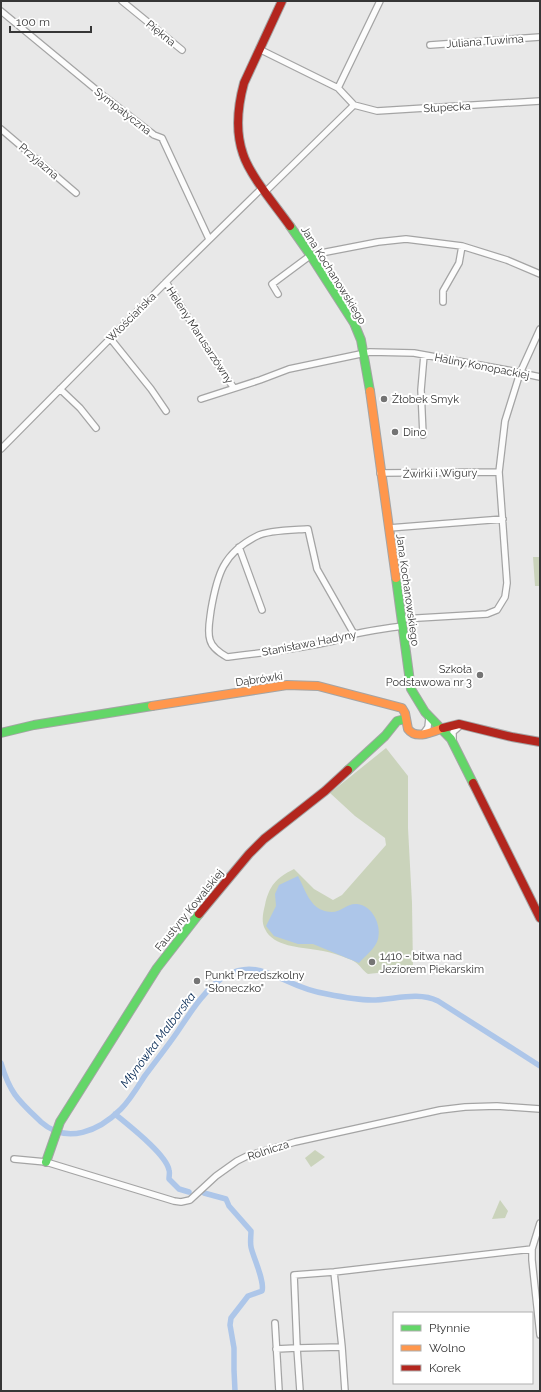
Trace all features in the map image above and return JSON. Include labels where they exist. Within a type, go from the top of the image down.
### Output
[{"type":"street","name":"Piękna","points":[[122,1],[182,50]]},
{"type":"street","name":"Jana Kochanowskiego","points":[[282,1],[244,83],[241,94],[238,122],[240,144],[250,170],[311,255],[354,323],[361,340],[389,528],[409,677],[414,695],[429,718],[442,729],[455,746]]},
{"type":"street","points":[[338,88],[380,1]]},
{"type":"street","name":"Sympatyczna","points":[[1,11],[154,136],[162,138],[209,239]]},
{"type":"street","name":"Juliana Tuwima","points":[[430,45],[540,37]]},
{"type":"street","points":[[259,50],[338,88],[354,105],[264,190]]},
{"type":"street","name":"Słupecka","points":[[354,105],[377,111],[540,101]]},
{"type":"street","name":"Przyjazna","points":[[1,129],[76,193]]},
{"type":"street","name":"Włościańska","points":[[1,449],[209,239],[264,190]]},
{"type":"street","points":[[278,294],[272,284],[311,255],[378,242],[406,239],[462,246],[507,260],[540,274]]},
{"type":"street","points":[[443,302],[443,290],[459,263],[462,246]]},
{"type":"street","name":"Heleny Marusarzówny","points":[[166,282],[234,388]]},
{"type":"street","name":"Stanisława Hadyny","points":[[239,547],[219,572],[215,586],[209,632],[210,640],[213,646],[227,657],[264,653],[334,641],[348,635],[401,622],[455,615],[487,614],[498,610],[505,597],[507,583],[499,472],[505,421],[520,373],[540,329]]},
{"type":"street","points":[[110,338],[151,389],[166,411]]},
{"type":"street","name":"Haliny Konopackiej","points":[[270,376],[289,369],[363,353],[414,353],[540,377]]},
{"type":"street","name":"Haliny Konopackiej","points":[[423,435],[421,390],[424,355]]},
{"type":"street","name":"Heleny Marusarzówny","points":[[201,399],[270,376]]},
{"type":"street","points":[[60,389],[80,408],[96,428]]},
{"type":"street","name":"Żwirki i Wigury","points":[[380,473],[499,472]]},
{"type":"street","points":[[389,528],[503,519]]},
{"type":"street","points":[[262,610],[239,547],[258,535],[280,531],[308,529],[317,569],[354,634]]},
{"type":"street","name":"Dąbrówki","points":[[1,733],[34,725],[287,685],[318,686],[400,708],[405,711],[405,719]]},
{"type":"street","points":[[423,734],[428,727],[429,718]]},
{"type":"street","points":[[405,719],[407,728],[410,732],[415,734],[423,734],[452,725],[462,725],[540,742]]},
{"type":"street","name":"Faustyny Kowalskiej","points":[[46,1162],[57,1128],[157,968],[177,942],[249,854],[264,838],[325,791],[385,736],[397,721],[405,719]]},
{"type":"street","points":[[462,725],[453,732],[452,738],[455,746],[540,918]]},
{"type":"street","name":"Rolnicza","points":[[14,1159],[46,1162],[181,1202],[190,1200],[216,1176],[237,1161],[247,1156],[295,1142],[452,1108],[497,1106],[540,1109]]},
{"type":"street","points":[[540,1223],[532,1249],[540,1335]]},
{"type":"street","points":[[300,1391],[294,1275],[334,1272],[532,1249]]},
{"type":"street","points":[[334,1272],[345,1391]]},
{"type":"street","points":[[275,1323],[278,1391]]},
{"type":"street","points":[[276,1349],[342,1347]]},
{"type":"green space","points":[[533,557],[540,557],[540,586],[535,586]]},
{"type":"green space","points":[[386,748],[408,776],[408,828],[412,903],[413,969],[368,974],[352,960],[341,956],[281,943],[269,935],[263,923],[263,917],[271,888],[278,879],[288,872],[294,869],[314,889],[333,900],[342,895],[386,845],[385,838],[355,816],[330,793]]},
{"type":"green space","points":[[315,1150],[325,1157],[311,1167],[305,1158]]},
{"type":"green space","points":[[500,1200],[508,1211],[505,1218],[492,1219]]},
{"type":"water","points":[[298,876],[310,900],[317,908],[328,912],[333,912],[353,904],[357,904],[367,908],[375,917],[379,928],[377,942],[373,949],[359,963],[313,944],[298,944],[274,936],[266,926],[276,906],[275,894],[279,885]]},
{"type":"waterway","name":"Młynówka Malborska","points":[[1,1063],[4,1074],[16,1096],[41,1122],[51,1129],[61,1133],[72,1134],[93,1129],[103,1124],[124,1105],[206,993],[227,975],[235,971],[251,969],[265,972],[312,991],[350,998],[372,1000],[414,996],[430,998],[438,1001],[540,1066]]},
{"type":"waterway","points":[[115,1114],[146,1140],[161,1156],[169,1170],[169,1179],[179,1189],[189,1192]]},
{"type":"waterway","points":[[204,1193],[226,1199],[229,1206],[251,1231],[251,1247],[262,1281],[262,1291],[248,1296],[231,1318],[230,1325],[234,1348],[235,1391]]},
{"type":"traffic: fast","points":[[290,226],[354,323],[361,340],[370,391]]},
{"type":"traffic: fast","points":[[396,578],[411,689],[425,712],[451,739],[473,783]]},
{"type":"traffic: fast","points":[[1,733],[34,725],[152,706]]},
{"type":"traffic: fast","points":[[348,770],[385,736],[397,721],[405,719]]},
{"type":"traffic: fast","points":[[46,1162],[60,1122],[157,968],[199,914]]},
{"type":"traffic: slow","points":[[370,391],[396,578]]},
{"type":"traffic: slow","points":[[152,706],[287,685],[318,686],[402,708],[405,713],[408,729],[415,734],[420,735],[443,728]]},
{"type":"traffic: jam","points":[[282,1],[244,83],[240,100],[238,127],[240,145],[246,163],[257,181],[290,226]]},
{"type":"traffic: jam","points":[[443,728],[459,724],[540,742]]},
{"type":"traffic: jam","points":[[199,914],[249,854],[264,839],[325,791],[348,770]]},
{"type":"traffic: jam","points":[[473,783],[540,918]]},
{"type":"place","name":"Żłobek Smyk","points":[[384,399]]},
{"type":"place","name":"Dino","points":[[395,432]]},
{"type":"place","name":"Szkoła Podstawowa nr 3","points":[[480,675]]},
{"type":"place","name":"1410 - bitwa nad Jeziorem Piekarskim","points":[[372,962]]},
{"type":"place","name":"Punkt Przedszkolny \"Słoneczko\"","points":[[197,981]]}]
